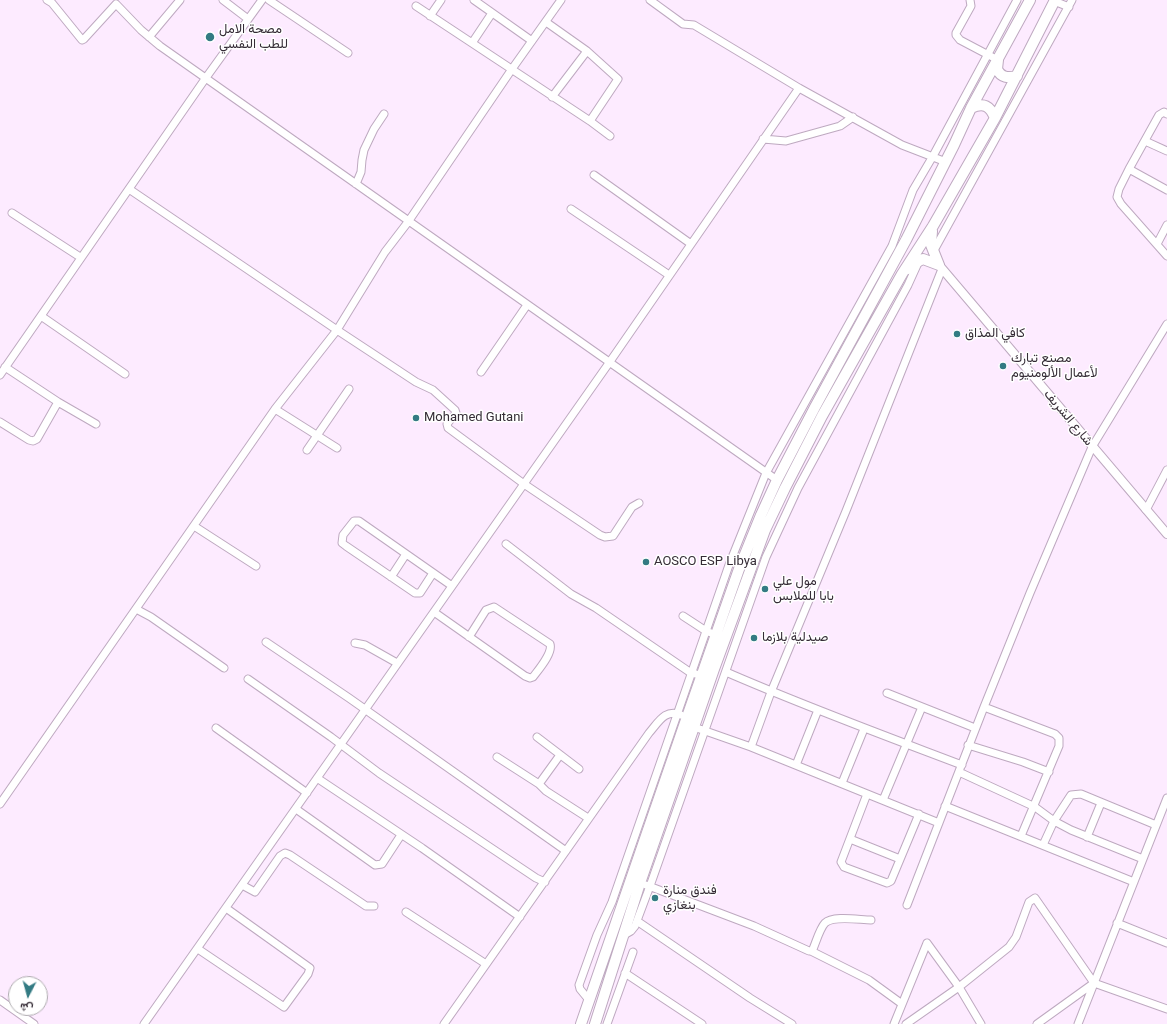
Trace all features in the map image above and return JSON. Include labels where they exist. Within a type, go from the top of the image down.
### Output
[{"type":"highway","points":[[595,1024],[640,883],[694,727],[720,639],[729,598],[739,569],[777,480],[889,272],[946,162],[971,108],[1030,0]]},
{"type":"highway","points":[[581,1024],[682,715],[720,639],[756,552],[785,488],[822,416],[902,274],[933,226],[995,118],[1054,1]]},
{"type":"highway","points":[[998,60],[996,69],[998,73],[1006,78],[1017,76]]},
{"type":"highway","points":[[971,108],[979,104],[988,107],[995,118]]},
{"type":"highway","points":[[933,226],[930,240],[933,252],[940,267]]},
{"type":"highway","points":[[902,274],[923,259],[940,267]]},
{"type":"main road","name":"شارع الشريف","points":[[940,267],[1167,534]]},
{"type":"street","points":[[47,0],[52,3],[82,40],[117,2],[149,37],[205,79],[777,480]]},
{"type":"street","points":[[149,37],[180,0]]},
{"type":"street","points":[[223,0],[248,19]]},
{"type":"street","points":[[0,375],[80,257],[262,0]]},
{"type":"street","points":[[268,0],[348,53]]},
{"type":"street","points":[[430,16],[441,0]]},
{"type":"street","points":[[474,0],[532,41]]},
{"type":"street","points":[[0,804],[275,409],[337,330],[385,252],[408,222],[561,0]]},
{"type":"street","points":[[650,0],[683,24],[694,25],[799,88],[902,145],[946,162]]},
{"type":"street","points":[[970,0],[971,6],[956,32],[956,35],[960,40],[998,60]]},
{"type":"street","points":[[444,1024],[545,882],[588,818],[663,716],[668,714],[682,715],[691,673],[729,565],[766,473],[892,246],[913,190],[933,156],[1017,0]]},
{"type":"street","points":[[933,252],[1071,3],[1054,1]]},
{"type":"street","points":[[416,6],[590,121],[610,136]]},
{"type":"street","points":[[472,43],[492,13]]},
{"type":"street","points":[[546,22],[587,51],[618,79],[590,121]]},
{"type":"street","points":[[552,97],[587,51]]},
{"type":"street","points":[[144,1024],[317,778],[342,745],[365,709],[609,363],[799,88]]},
{"type":"street","points":[[1167,114],[1164,112],[1159,115],[1129,169],[1119,189],[1117,197],[1121,204],[1167,256]]},
{"type":"street","points":[[356,184],[360,176],[366,145],[384,114]]},
{"type":"street","points":[[763,139],[786,141],[840,126],[853,117]]},
{"type":"street","points":[[1145,141],[1167,152]]},
{"type":"street","points":[[1129,169],[1167,190]]},
{"type":"street","points":[[594,175],[691,244]]},
{"type":"street","points":[[129,189],[337,330],[416,382],[434,390],[455,410],[456,413],[447,424],[448,428],[524,484],[605,537],[613,536],[632,507],[639,503]]},
{"type":"street","points":[[572,209],[669,275]]},
{"type":"street","points":[[12,213],[80,257]]},
{"type":"street","points":[[1157,244],[1167,225]]},
{"type":"street","points":[[624,935],[631,931],[637,920],[650,886],[766,557],[798,488],[908,285],[919,261]]},
{"type":"street","points":[[751,747],[846,511],[940,267]]},
{"type":"street","points":[[481,372],[527,305]]},
{"type":"street","points":[[41,316],[125,374]]},
{"type":"street","points":[[907,905],[940,823],[968,745],[1092,447],[1167,324]]},
{"type":"street","points":[[6,367],[58,402],[96,424]]},
{"type":"street","points":[[307,450],[348,389]]},
{"type":"street","points":[[0,422],[33,441],[37,439],[58,402]]},
{"type":"street","points":[[275,409],[337,448]]},
{"type":"street","points":[[1146,510],[1167,470]]},
{"type":"street","points":[[433,573],[420,594],[418,594],[342,543],[344,535],[350,525],[357,520],[452,586]]},
{"type":"street","points":[[194,526],[256,566]]},
{"type":"street","points":[[506,544],[571,594],[596,608],[691,673],[702,677]]},
{"type":"street","points":[[391,577],[406,554]]},
{"type":"street","points":[[729,565],[739,569]]},
{"type":"street","points":[[719,594],[729,598]]},
{"type":"street","points":[[434,612],[469,637],[524,676],[530,678],[537,672],[552,648],[550,644],[494,607],[486,610],[469,637]]},
{"type":"street","points":[[136,609],[224,668]]},
{"type":"street","points":[[683,616],[706,631],[735,646]]},
{"type":"street","points":[[266,642],[365,709],[566,851]]},
{"type":"street","points":[[355,643],[365,645],[397,663]]},
{"type":"street","points":[[726,672],[864,729],[962,765]]},
{"type":"street","points":[[248,679],[379,773],[536,878],[545,882]]},
{"type":"street","points":[[887,693],[976,728]]},
{"type":"street","points":[[883,800],[922,707]]},
{"type":"street","points":[[984,707],[1055,734],[1059,738],[1059,746],[1049,772],[1035,807],[1021,836]]},
{"type":"street","points":[[796,765],[818,710]]},
{"type":"street","points":[[694,727],[751,747],[940,823]]},
{"type":"street","points":[[216,728],[307,793]]},
{"type":"street","points":[[842,783],[864,729]]},
{"type":"street","points":[[537,737],[579,769]]},
{"type":"street","points":[[968,745],[1023,762],[1049,772]]},
{"type":"street","points":[[539,784],[560,755]]},
{"type":"street","points":[[497,757],[588,818]]},
{"type":"street","points":[[959,772],[1035,807],[1054,820],[1087,837],[1142,859]]},
{"type":"street","points":[[317,778],[520,916]]},
{"type":"street","points":[[867,794],[841,862],[844,867],[889,883],[919,814]]},
{"type":"street","points":[[1043,845],[1054,820],[1071,795],[1074,794],[1081,794],[1156,825]]},
{"type":"street","points":[[1078,1024],[1167,798]]},
{"type":"street","points":[[1087,837],[1101,803]]},
{"type":"street","points":[[945,806],[1134,882]]},
{"type":"street","points":[[296,809],[375,865],[382,864],[401,835]]},
{"type":"street","points":[[1160,816],[1167,819]]},
{"type":"street","points":[[850,839],[900,859]]},
{"type":"street","points":[[242,885],[255,892],[280,856],[285,853],[366,906],[374,906]]},
{"type":"street","points":[[640,883],[754,926],[811,951],[869,980],[902,1004]]},
{"type":"street","points":[[906,1024],[959,987],[1009,947],[1016,937],[1029,902],[1035,898],[1094,983],[1167,1009]]},
{"type":"street","points":[[198,949],[284,1007],[308,974],[310,968],[226,908]]},
{"type":"street","points":[[406,912],[486,964]]},
{"type":"street","points":[[637,920],[750,998],[792,1024]]},
{"type":"street","points":[[811,951],[825,924],[830,920],[871,920]]},
{"type":"street","points":[[1117,923],[1167,943]]},
{"type":"street","points":[[894,1024],[927,943],[959,987],[977,1023]]},
{"type":"street","points":[[607,1024],[632,952]]},
{"type":"street","points":[[625,973],[702,1024]]},
{"type":"street","points":[[1036,1024],[1094,983]]},
{"type":"street","points":[[0,1000],[34,1024]]},
{"type":"place","name":"مصحة الامل للطب النفسي","points":[[210,37]]},
{"type":"place","name":"كافي المذاق","points":[[957,334]]},
{"type":"place","name":"مصنع تبارك لأعمال الألومنيوم","points":[[1003,366]]},
{"type":"place","name":"Mohamed Gutani","points":[[416,418]]},
{"type":"place","name":"AOSCO ESP Libya","points":[[646,562]]},
{"type":"place","name":"مول علي بابا للملابس","points":[[765,589]]},
{"type":"place","name":"صيدلية بلازما","points":[[754,638]]},
{"type":"place","name":"فندق منارة بنغازي","points":[[655,898]]}]
